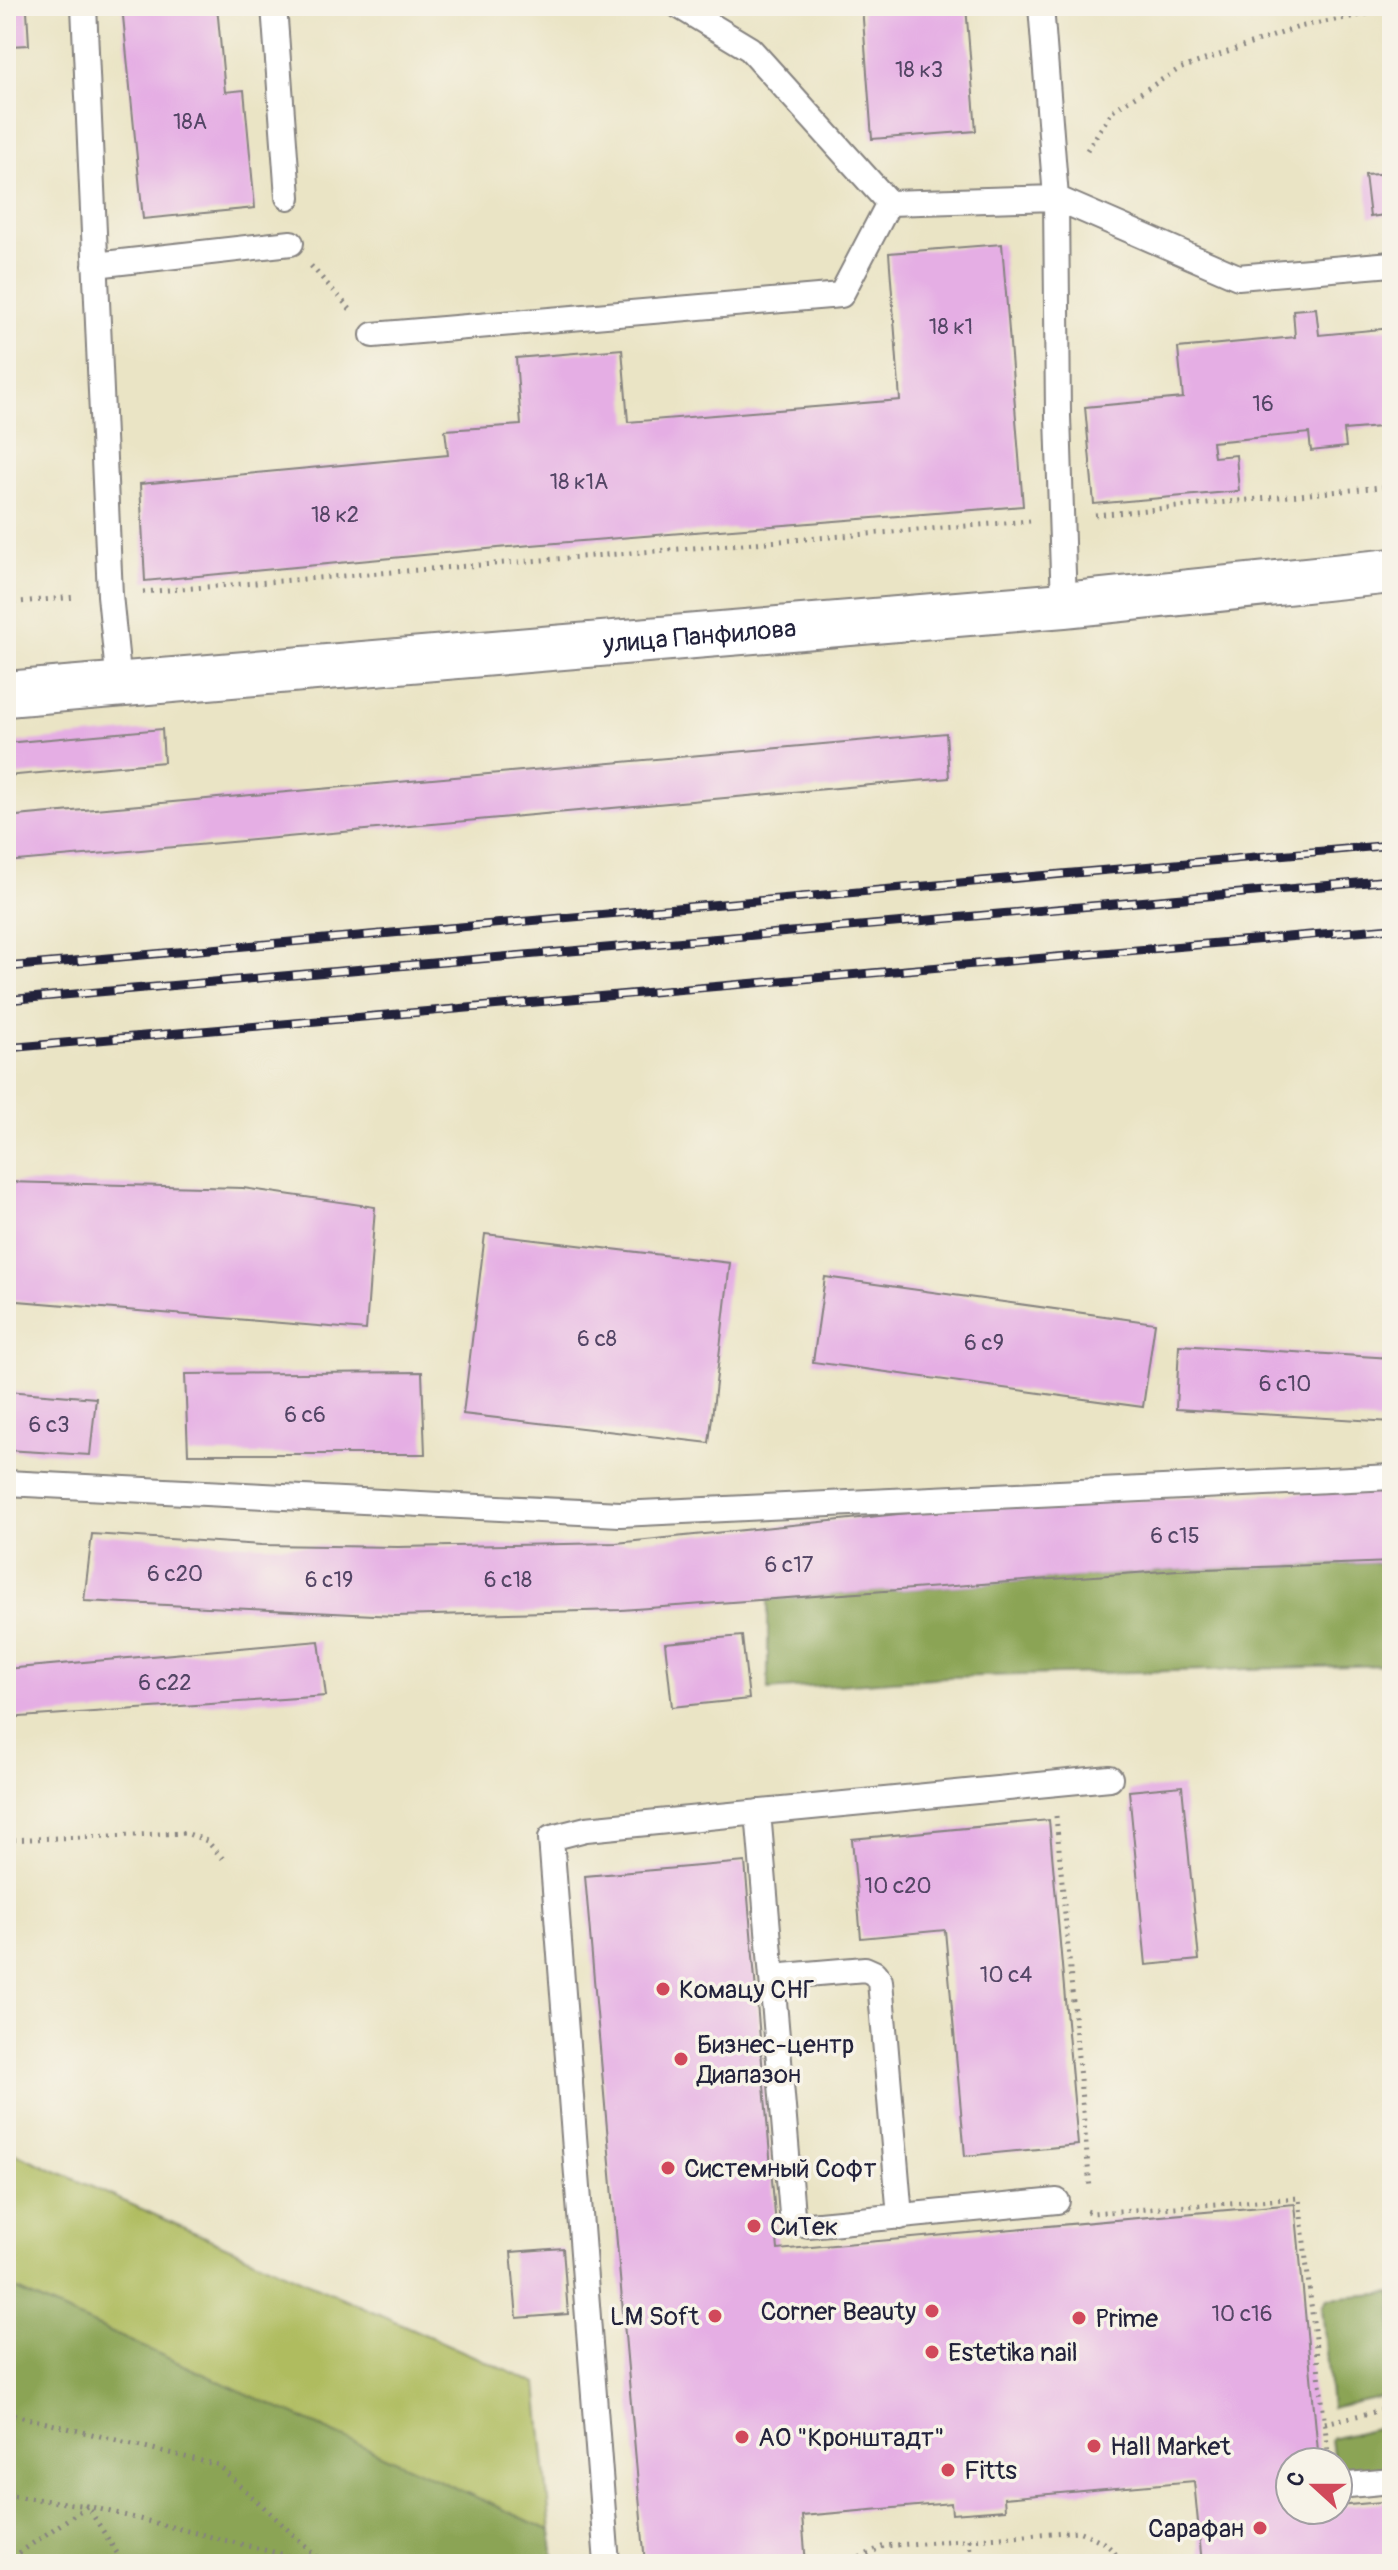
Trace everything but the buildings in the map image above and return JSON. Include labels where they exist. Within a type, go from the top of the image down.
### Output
[{"type":"street","name":"улица Панфилова","points":[[6,694],[1064,605],[1392,571]]},
{"type":"lane","points":[[84,6],[110,595],[119,684]]},
{"type":"lane","points":[[274,6],[288,197]]},
{"type":"lane","points":[[679,6],[750,49],[889,203],[1056,198],[1238,277],[1392,264]]},
{"type":"lane","points":[[1041,6],[1056,198],[1064,605]]},
{"type":"lane","points":[[373,335],[841,295],[889,203]]},
{"type":"lane","points":[[95,265],[291,243]]},
{"type":"lane","points":[[6,1483],[620,1514],[1392,1477]]},
{"type":"lane","points":[[607,2564],[551,1838],[586,1829],[1110,1778]]},
{"type":"lane","points":[[758,1812],[792,2214],[798,2223],[809,2225],[1057,2201]]},
{"type":"lane","points":[[772,1977],[865,1969],[874,1973],[880,1981],[900,2217]]},
{"type":"lane","points":[[1354,2485],[1392,2481]]},
{"type":"path","points":[[1056,198],[1113,110],[1179,69],[1299,27],[1392,9]]},
{"type":"path","points":[[291,243],[373,335]]},
{"type":"path","points":[[6,603],[665,550]]},
{"type":"path","points":[[1053,1784],[1092,2213]]},
{"type":"path","points":[[6,1840],[186,1833],[207,1841],[224,1860]]},
{"type":"path","points":[[1057,2201],[1092,2213],[1299,2198],[1327,2446]]},
{"type":"path","points":[[1325,2423],[1392,2408]]},
{"type":"path","points":[[6,2413],[218,2465],[323,2564]]},
{"type":"path","points":[[6,2495],[87,2506],[323,2564]]},
{"type":"path","points":[[6,2562],[87,2506]]},
{"type":"path","points":[[87,2506],[124,2564]]},
{"type":"path","points":[[855,2564],[861,2557],[884,2546],[1078,2531],[1101,2540],[1121,2564]]},
{"type":"path","points":[[969,2539],[971,2564]]},
{"type":"green space","points":[[1392,1562],[1392,1665],[946,1677],[768,1690],[768,1599],[1178,1570]]},
{"type":"green space","points":[[6,2149],[537,2384],[554,2564],[6,2564]]},
{"type":"green space","points":[[6,2285],[551,2531],[554,2564],[6,2564]]},
{"type":"green space","points":[[1392,2293],[1392,2394],[1331,2408],[1322,2306],[1327,2298]]},
{"type":"green space","points":[[1392,2424],[1392,2477],[1354,2480],[1354,2446],[1332,2446],[1331,2439]]},
{"type":"railway","points":[[6,967],[1392,845]]},
{"type":"railway","points":[[6,1000],[1392,880]]},
{"type":"railway","points":[[6,1048],[1392,928]]},
{"type":"place","name":"Комацу СНГ","points":[[663,1989]]},
{"type":"place","name":"Бизнес-центр Диапазон","points":[[681,2059]]},
{"type":"place","name":"Системный Софт","points":[[668,2168]]},
{"type":"place","name":"СиТек","points":[[754,2226]]},
{"type":"place","name":"Corner Beauty","points":[[932,2311]]},
{"type":"place","name":"LM Soft","points":[[715,2316]]},
{"type":"place","name":"Prime","points":[[1079,2318]]},
{"type":"place","name":"Estetika nail","points":[[932,2352]]},
{"type":"place","name":"АО \"Кронштадт\"","points":[[742,2437]]},
{"type":"place","name":"Hall Market","points":[[1094,2446]]},
{"type":"place","name":"Fitts","points":[[948,2470]]},
{"type":"place","name":"Сарафан","points":[[1260,2528]]}]
